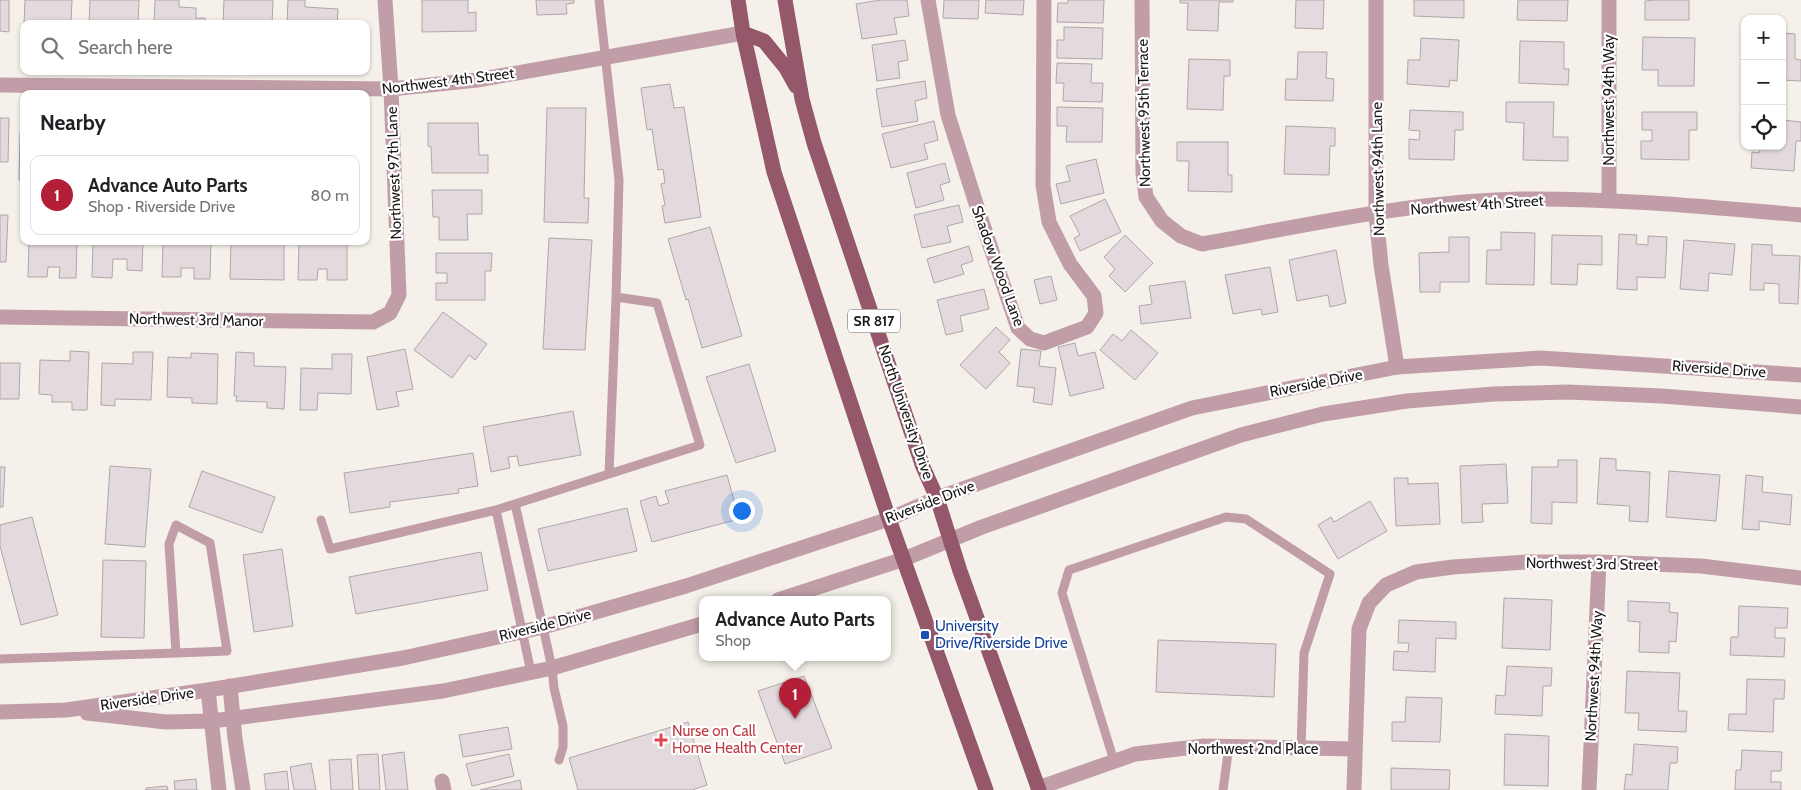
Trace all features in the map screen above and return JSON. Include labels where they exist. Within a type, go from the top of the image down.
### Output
[{"type":"main road","name":"SR 817","points":[[738,0],[743,33],[774,172],[889,519],[986,790]]},
{"type":"main road","name":"North University Drive","points":[[785,0],[802,99],[814,143],[923,467],[936,498],[1039,789]]},
{"type":"main road","points":[[743,33],[764,41],[786,68],[802,99]]},
{"type":"street","name":"Northwest 97th Lane","points":[[385,0],[391,90],[399,295],[390,314]]},
{"type":"street","name":"Shadow Wood Lane","points":[[928,0],[948,115],[978,210],[1018,328],[1030,339],[1044,343],[1088,327],[1096,313],[1094,296],[1070,264],[1049,222],[1044,194],[1044,0]]},
{"type":"street","name":"Northwest 95th Terrace","points":[[1142,0],[1143,173],[1146,197],[1162,221]]},
{"type":"street","name":"Northwest 94th Lane","points":[[1376,0],[1376,214],[1381,265],[1397,367]]},
{"type":"street","name":"Northwest 94th Way","points":[[1609,0],[1609,200]]},
{"type":"street","name":"Northwest 4th Street","points":[[0,85],[391,90],[477,80],[743,33]]},
{"type":"street","name":"Northwest 4th Street","points":[[1162,221],[1181,236],[1202,244],[1376,214],[1440,205],[1520,199],[1609,200],[1801,215]]},
{"type":"street","name":"Northwest 3rd Manor","points":[[0,317],[373,322],[390,314]]},
{"type":"street","name":"Riverside Drive","points":[[0,712],[66,710],[208,690],[403,658],[543,627],[686,586],[889,519],[936,498],[1192,408],[1397,367],[1541,358],[1801,375]]},
{"type":"street","name":"Riverside Drive","points":[[790,596],[904,559],[950,539],[1241,435],[1323,414],[1407,401],[1494,394],[1567,392],[1662,396],[1801,408]]},
{"type":"street","name":"Northwest 3rd Street","points":[[1354,749],[1360,629],[1369,604],[1386,585],[1416,572],[1453,567],[1527,562],[1599,562],[1701,566],[1801,578]]},
{"type":"street","name":"Northwest 94th Way","points":[[1589,790],[1599,562]]},
{"type":"street","name":"Riverside Drive","points":[[66,710],[166,722],[212,721],[443,691],[552,668],[699,625]]},
{"type":"street","points":[[230,686],[243,790]]},
{"type":"street","points":[[208,690],[219,790]]},
{"type":"street","name":"Northwest 2nd Place","points":[[1039,789],[1134,754],[1204,746],[1354,749]]},
{"type":"street","points":[[1354,749],[1354,790]]},
{"type":"lane","points":[[599,0],[619,180],[609,474]]},
{"type":"lane","points":[[321,520],[330,549],[496,510],[700,445],[657,303],[616,297]]},
{"type":"lane","points":[[515,504],[552,668],[554,688],[563,726],[563,747],[559,760]]},
{"type":"lane","points":[[496,510],[531,672]]},
{"type":"lane","points":[[1114,761],[1062,593],[1069,570],[1226,517],[1246,519],[1330,574],[1304,653],[1301,749]]},
{"type":"lane","points":[[0,659],[176,653],[227,651],[210,543],[176,525],[170,544],[176,653]]},
{"type":"lane","points":[[1223,790],[1229,746]]},
{"type":"building","points":[[0,0],[9,0],[9,32],[0,31]]},
{"type":"building","points":[[25,0],[72,0],[71,20],[24,20]]},
{"type":"building","points":[[90,0],[139,0],[138,20],[89,20]]},
{"type":"building","points":[[155,0],[179,0],[179,7],[196,8],[196,18],[205,18],[205,20],[154,20]]},
{"type":"building","points":[[224,0],[273,0],[272,20],[223,20]]},
{"type":"building","points":[[288,0],[305,0],[305,7],[338,9],[337,20],[287,20]]},
{"type":"building","points":[[422,0],[468,0],[468,13],[476,12],[476,31],[422,32]]},
{"type":"building","points":[[536,0],[574,0],[574,3],[566,4],[567,14],[537,15]]},
{"type":"building","points":[[881,0],[907,0],[909,16],[894,18],[897,34],[862,39],[856,4]]},
{"type":"building","points":[[944,0],[979,0],[978,19],[943,18]]},
{"type":"building","points":[[986,0],[1024,0],[1023,15],[985,13]]},
{"type":"building","points":[[1068,0],[1104,0],[1103,23],[1057,22],[1058,3],[1068,3]]},
{"type":"building","points":[[1180,0],[1233,0],[1233,2],[1219,2],[1218,31],[1187,30],[1188,3],[1180,3]]},
{"type":"building","points":[[1296,0],[1324,0],[1323,29],[1295,28]]},
{"type":"building","points":[[1414,0],[1464,0],[1464,18],[1414,16]]},
{"type":"building","points":[[1518,0],[1568,0],[1567,21],[1517,20]]},
{"type":"building","points":[[1689,0],[1689,20],[1645,20],[1645,1]]},
{"type":"building","points":[[1064,27],[1103,28],[1102,59],[1057,58],[1057,40],[1064,40]]},
{"type":"building","points":[[1786,33],[1795,34],[1795,59],[1801,60],[1801,81],[1786,80]]},
{"type":"building","points":[[1643,37],[1695,38],[1694,86],[1658,86],[1658,70],[1642,70]]},
{"type":"building","points":[[1421,38],[1459,40],[1457,81],[1450,80],[1449,87],[1407,84],[1408,60],[1420,60]]},
{"type":"building","points":[[905,40],[908,60],[898,62],[900,78],[877,81],[872,45]]},
{"type":"building","points":[[1520,41],[1564,42],[1564,69],[1569,69],[1568,85],[1519,83]]},
{"type":"building","points":[[1298,52],[1327,52],[1326,78],[1334,79],[1333,101],[1285,100],[1286,79],[1297,79]]},
{"type":"building","points":[[1189,59],[1230,60],[1230,76],[1224,76],[1223,110],[1187,109]]},
{"type":"building","points":[[1057,63],[1092,64],[1091,83],[1103,83],[1102,102],[1063,101],[1064,83],[1056,83]]},
{"type":"building","points":[[925,81],[927,98],[915,101],[918,121],[882,127],[876,89]]},
{"type":"building","points":[[670,84],[674,108],[684,107],[701,217],[665,223],[662,206],[665,205],[661,184],[665,183],[663,169],[658,170],[652,129],[647,130],[641,88]]},
{"type":"building","points":[[1506,102],[1554,102],[1553,137],[1568,137],[1568,161],[1523,160],[1524,123],[1506,122]]},
{"type":"building","points":[[1057,107],[1103,108],[1102,142],[1066,142],[1067,126],[1057,126]]},
{"type":"building","points":[[547,108],[586,108],[584,198],[589,198],[588,223],[544,222]]},
{"type":"building","points":[[1410,110],[1463,112],[1463,130],[1455,130],[1454,160],[1409,159],[1409,139],[1419,140],[1420,131],[1409,130]]},
{"type":"building","points":[[1642,112],[1697,112],[1697,130],[1689,130],[1689,160],[1641,159],[1641,141],[1652,141],[1652,130],[1642,130]]},
{"type":"building","points":[[0,118],[9,118],[8,162],[0,162]]},
{"type":"building","points":[[1786,120],[1801,122],[1801,141],[1796,141],[1794,171],[1751,168],[1752,152],[1759,153],[1759,150],[1786,150]]},
{"type":"building","points":[[934,121],[938,140],[924,144],[928,159],[891,168],[882,134]]},
{"type":"building","points":[[428,123],[478,123],[479,155],[488,155],[488,173],[432,173],[431,147],[428,146]]},
{"type":"building","points":[[1286,126],[1335,128],[1335,146],[1330,146],[1329,175],[1284,174]]},
{"type":"building","points":[[20,132],[20,180],[19,180]]},
{"type":"building","points":[[1177,142],[1228,142],[1228,175],[1232,175],[1232,192],[1188,191],[1189,161],[1177,161]]},
{"type":"building","points":[[1096,159],[1104,193],[1061,204],[1056,184],[1070,181],[1066,166]]},
{"type":"building","points":[[945,163],[950,182],[940,185],[944,200],[916,208],[907,173]]},
{"type":"building","points":[[432,190],[482,190],[482,214],[467,214],[468,240],[439,240],[439,217],[433,217]]},
{"type":"building","points":[[1105,199],[1121,232],[1080,251],[1074,238],[1080,235],[1070,216]]},
{"type":"building","points":[[959,205],[963,222],[947,226],[951,242],[922,248],[914,215]]},
{"type":"building","points":[[0,215],[8,215],[6,262],[0,262]]},
{"type":"building","points":[[710,227],[742,336],[702,348],[668,239]]},
{"type":"building","points":[[1501,232],[1535,233],[1534,285],[1486,284],[1487,250],[1501,250]]},
{"type":"building","points":[[1619,234],[1637,235],[1636,244],[1648,245],[1648,236],[1667,237],[1665,278],[1637,277],[1637,290],[1617,289]]},
{"type":"building","points":[[1125,235],[1153,263],[1125,292],[1109,276],[1115,269],[1104,257]]},
{"type":"building","points":[[1552,235],[1602,236],[1602,265],[1578,264],[1577,285],[1551,284]]},
{"type":"building","points":[[1449,237],[1469,237],[1469,282],[1440,282],[1440,292],[1420,292],[1419,253],[1449,252]]},
{"type":"building","points":[[549,238],[592,240],[585,350],[543,349]]},
{"type":"building","points":[[1684,240],[1735,244],[1732,275],[1709,273],[1708,291],[1680,289]]},
{"type":"building","points":[[1752,244],[1772,245],[1772,255],[1800,256],[1798,304],[1779,303],[1779,284],[1764,283],[1764,290],[1750,290]]},
{"type":"building","points":[[29,245],[77,245],[76,278],[59,278],[60,267],[48,267],[47,277],[28,277]]},
{"type":"building","points":[[93,245],[143,245],[142,271],[127,270],[127,259],[113,259],[112,278],[92,277]]},
{"type":"building","points":[[163,245],[211,245],[210,279],[194,279],[194,268],[181,268],[181,277],[162,277]]},
{"type":"building","points":[[231,245],[284,245],[284,280],[230,279]]},
{"type":"building","points":[[299,245],[347,245],[347,280],[327,280],[327,269],[318,269],[317,280],[298,280]]},
{"type":"building","points":[[969,246],[973,261],[961,265],[964,274],[934,283],[927,259]]},
{"type":"building","points":[[1336,250],[1346,303],[1330,307],[1328,295],[1297,301],[1289,260]]},
{"type":"building","points":[[436,253],[492,253],[491,271],[485,271],[485,300],[436,300],[436,283],[447,283],[447,273],[436,273]]},
{"type":"building","points":[[1270,267],[1278,312],[1262,315],[1261,309],[1233,314],[1225,275]]},
{"type":"building","points":[[1051,276],[1057,300],[1040,304],[1034,280]]},
{"type":"building","points":[[1185,281],[1191,318],[1141,324],[1139,306],[1152,304],[1149,286]]},
{"type":"building","points":[[984,289],[989,309],[960,316],[963,331],[946,335],[937,300]]},
{"type":"building","points":[[443,312],[487,344],[475,360],[469,355],[452,378],[414,350]]},
{"type":"building","points":[[996,327],[1010,340],[999,352],[1010,363],[986,389],[960,365]]},
{"type":"building","points":[[1131,330],[1158,353],[1135,380],[1100,350],[1113,334],[1122,341]]},
{"type":"building","points":[[1075,343],[1078,356],[1095,352],[1104,388],[1070,396],[1058,347]]},
{"type":"building","points":[[405,349],[413,389],[396,392],[399,406],[377,410],[367,357]]},
{"type":"building","points":[[1021,349],[1041,351],[1039,366],[1056,368],[1052,405],[1033,402],[1035,388],[1017,386]]},
{"type":"building","points":[[70,351],[89,352],[87,410],[72,410],[72,402],[52,402],[52,395],[39,394],[40,360],[70,361]]},
{"type":"building","points":[[133,352],[153,352],[151,400],[115,399],[115,406],[101,405],[102,363],[133,364]]},
{"type":"building","points":[[236,352],[254,353],[254,366],[286,367],[284,409],[267,408],[267,402],[236,401],[237,396],[234,396]]},
{"type":"building","points":[[191,353],[218,354],[217,404],[192,403],[192,398],[167,397],[168,357],[191,358]]},
{"type":"building","points":[[332,354],[352,354],[351,394],[318,393],[317,410],[300,410],[301,368],[332,369]]},
{"type":"building","points":[[0,363],[20,363],[19,399],[0,399]]},
{"type":"building","points":[[749,364],[776,451],[736,463],[706,377]]},
{"type":"building","points":[[573,411],[581,455],[519,466],[517,456],[508,457],[510,468],[491,472],[483,427]]},
{"type":"building","points":[[473,453],[478,486],[458,489],[459,493],[390,502],[390,507],[350,513],[344,473]]},
{"type":"building","points":[[1600,458],[1616,459],[1616,470],[1650,472],[1648,522],[1629,521],[1630,506],[1597,504]]},
{"type":"building","points":[[1558,460],[1577,460],[1577,503],[1552,502],[1552,524],[1531,523],[1532,467],[1558,467]]},
{"type":"building","points":[[1506,464],[1508,503],[1482,504],[1483,522],[1462,523],[1460,466]]},
{"type":"building","points":[[110,466],[151,469],[145,547],[105,544]]},
{"type":"building","points":[[0,467],[5,467],[3,507],[0,507]]},
{"type":"building","points":[[202,471],[275,497],[262,533],[189,507]]},
{"type":"building","points":[[1669,471],[1720,475],[1716,521],[1666,517]]},
{"type":"building","points":[[727,475],[739,519],[652,542],[640,501],[656,496],[659,506],[669,503],[665,491]]},
{"type":"building","points":[[1746,475],[1763,477],[1762,492],[1792,495],[1790,525],[1759,521],[1759,530],[1742,529]]},
{"type":"building","points":[[1394,478],[1408,478],[1408,484],[1438,483],[1440,524],[1396,526]]},
{"type":"building","points":[[1370,501],[1387,531],[1338,559],[1318,525],[1331,517],[1334,522]]},
{"type":"building","points":[[627,508],[637,551],[548,571],[538,529]]},
{"type":"building","points":[[32,517],[58,615],[21,625],[0,546],[0,525]]},
{"type":"building","points":[[282,549],[293,626],[254,632],[243,555]]},
{"type":"building","points":[[481,552],[488,590],[356,614],[349,577]]},
{"type":"building","points":[[103,560],[146,561],[144,638],[101,637]]},
{"type":"building","points":[[1504,598],[1552,600],[1550,650],[1502,648]]},
{"type":"building","points":[[1628,601],[1670,603],[1669,612],[1678,613],[1676,642],[1669,641],[1669,653],[1639,652],[1640,622],[1628,621]]},
{"type":"building","points":[[1739,606],[1788,608],[1787,628],[1775,628],[1775,638],[1785,638],[1784,657],[1730,655],[1731,637],[1738,637]]},
{"type":"building","points":[[1399,620],[1456,622],[1456,639],[1436,638],[1435,672],[1393,670],[1394,651],[1408,652],[1409,643],[1398,643]]},
{"type":"building","points":[[1158,640],[1276,644],[1274,697],[1156,692]]},
{"type":"building","points":[[1507,666],[1552,668],[1551,686],[1543,686],[1542,716],[1495,714],[1496,695],[1505,696]]},
{"type":"building","points":[[1627,671],[1680,673],[1678,711],[1687,711],[1686,732],[1638,730],[1639,713],[1625,713]]},
{"type":"building","points":[[804,676],[832,748],[785,764],[758,691]]},
{"type":"building","points":[[1747,679],[1785,680],[1784,699],[1774,699],[1773,732],[1728,730],[1729,714],[1746,714]]},
{"type":"building","points":[[1406,697],[1442,698],[1440,742],[1392,741],[1392,722],[1405,722]]},
{"type":"building","name":"Nurse on Call Home Health Center","points":[[688,722],[707,785],[692,790],[578,790],[569,758]]},
{"type":"building","points":[[508,727],[512,749],[463,757],[459,735]]},
{"type":"building","points":[[1505,734],[1549,736],[1548,786],[1504,785]]},
{"type":"building","points":[[1634,744],[1678,747],[1677,763],[1670,763],[1668,790],[1624,790],[1626,774],[1632,775]]},
{"type":"building","points":[[1742,750],[1782,752],[1781,771],[1771,771],[1771,782],[1781,782],[1781,790],[1735,790],[1736,770],[1741,770]]},
{"type":"building","points":[[404,752],[408,790],[386,790],[382,755]]},
{"type":"building","points":[[378,754],[380,790],[359,790],[357,755]]},
{"type":"building","points":[[509,754],[514,776],[472,786],[466,764]]},
{"type":"building","points":[[351,759],[353,790],[331,790],[329,760]]},
{"type":"building","points":[[311,763],[316,790],[294,790],[290,767]]},
{"type":"building","points":[[1391,768],[1450,770],[1449,790],[1391,790]]},
{"type":"building","points":[[287,771],[289,790],[266,790],[264,774]]},
{"type":"building","points":[[196,779],[197,790],[175,790],[174,781]]},
{"type":"building","points":[[520,780],[522,790],[480,790]]},
{"type":"building","points":[[167,786],[168,790],[146,790],[146,788]]},
{"type":"place","name":"University Drive/Riverside Drive","points":[[925,635]]},
{"type":"place","name":"Advance Auto Parts","points":[[795,719]]},
{"type":"place","name":"Nurse on Call Home Health Center","points":[[661,740]]}]
